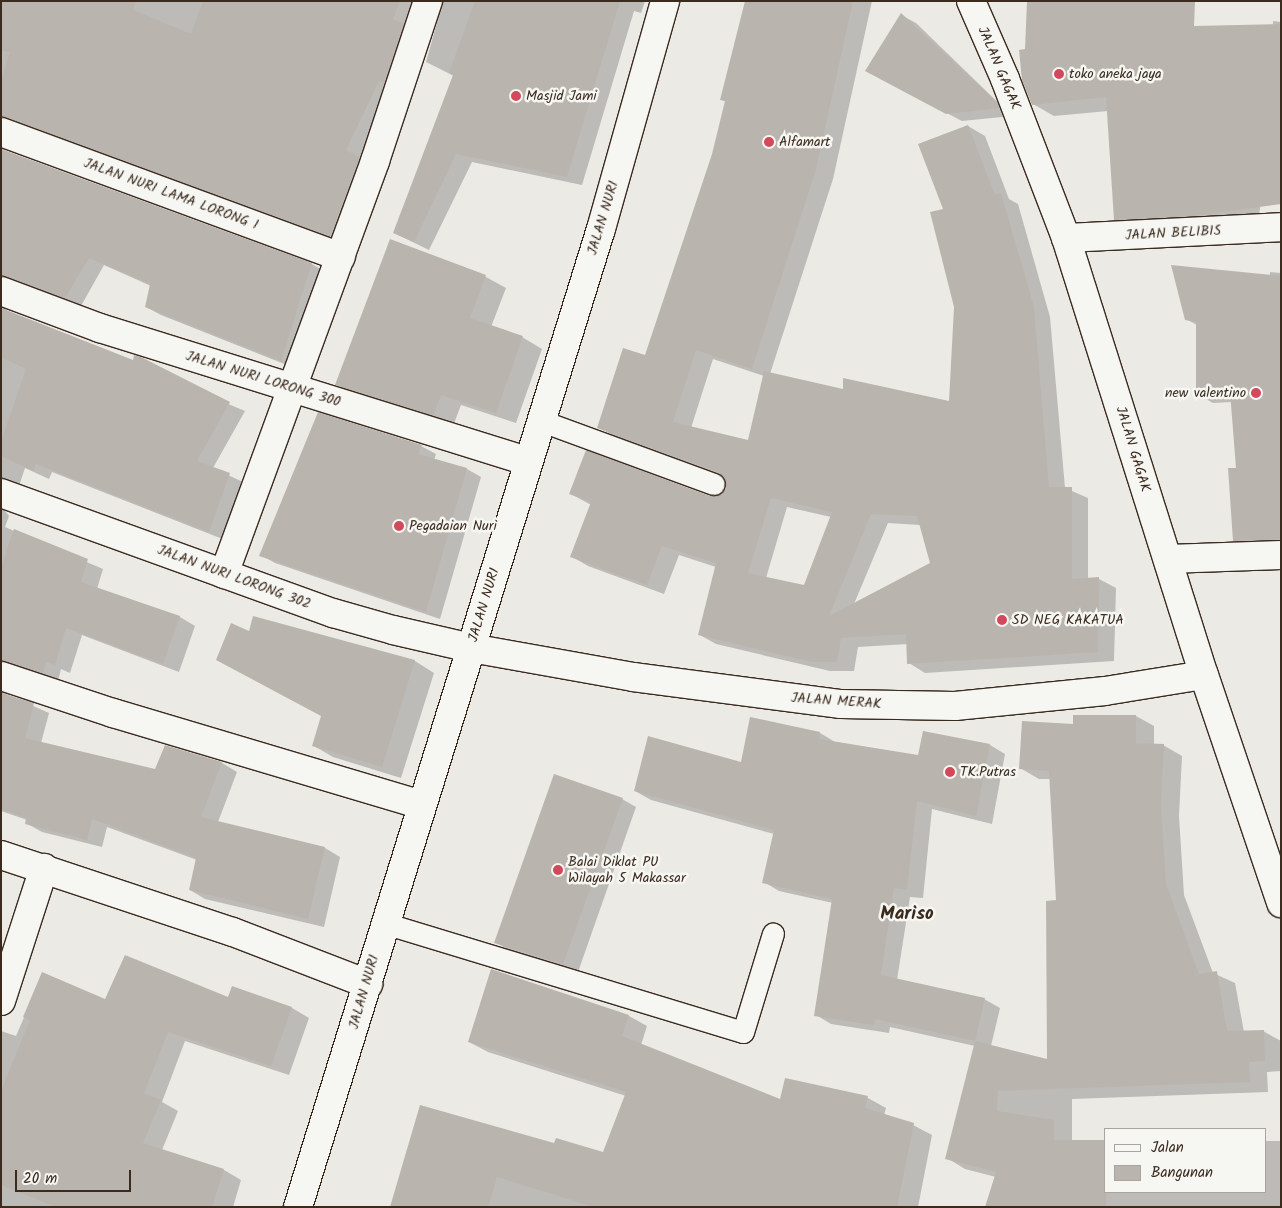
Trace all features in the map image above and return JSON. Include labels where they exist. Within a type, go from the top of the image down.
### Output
[{"type":"street","points":[[224,574],[340,257],[428,1]]},
{"type":"street","name":"JALAN NURI","points":[[298,1207],[368,984],[384,923],[471,648],[526,461],[601,229],[665,1]]},
{"type":"street","name":"JALAN GAGAK","points":[[971,1],[1005,79],[1066,238],[1204,675],[1276,872],[1281,903]]},
{"type":"street","name":"JALAN NURI LAMA LORONG 1","points":[[1,132],[340,257]]},
{"type":"street","name":"JALAN BELIBIS","points":[[1066,238],[1281,227]]},
{"type":"street","name":"JALAN NURI LORONG 300","points":[[1,291],[100,328],[526,461]]},
{"type":"street","name":"JALAN NURI LORONG 302","points":[[1,493],[333,613],[471,648]]},
{"type":"street","points":[[1168,559],[1281,555]]},
{"type":"street","name":"JALAN MERAK","points":[[471,648],[633,677],[841,704],[955,706],[1105,691],[1204,675]]},
{"type":"street","points":[[1,676],[113,713],[421,805]]},
{"type":"street","points":[[1,854],[233,932],[368,984]]},
{"type":"street","points":[[1,1001],[44,868]]},
{"type":"lane","points":[[539,420],[714,484]]},
{"type":"lane","points":[[384,923],[743,1032],[773,933]]},
{"type":"building","points":[[1,1],[136,1],[133,10],[191,34],[203,1],[400,1],[393,19],[404,24],[384,83],[379,81],[346,150],[360,157],[330,236],[1,117],[1,80],[10,52],[1,50]]},
{"type":"building","name":"Masjid Jami","points":[[475,1],[620,1],[567,177],[456,154],[414,242],[393,233],[453,75],[449,73]]},
{"type":"building","points":[[745,1],[853,1],[816,169],[752,369],[696,350],[673,422],[748,440],[764,371],[843,389],[843,378],[949,401],[954,307],[930,212],[943,209],[918,144],[968,125],[995,195],[1001,193],[1034,307],[1049,487],[1072,487],[1072,579],[1099,577],[1098,652],[907,664],[906,634],[841,638],[837,662],[812,662],[698,635],[716,563],[662,546],[647,585],[570,557],[591,502],[569,494],[586,450],[710,496],[722,494],[726,488],[724,476],[718,472],[597,428],[623,348],[645,355],[712,154],[725,101],[720,100]],"holes":[[[771,498],[832,512],[804,585],[748,573]],[[871,514],[917,516],[930,563],[829,616]]]},
{"type":"building","points":[[1027,1],[1195,1],[1194,26],[1281,24],[1281,204],[1192,216],[1114,220],[1106,97],[1032,105],[1022,80],[1019,50],[1025,49]]},
{"type":"building","points":[[901,13],[998,103],[999,108],[946,114],[865,71]]},
{"type":"building","points":[[1,149],[312,263],[281,361],[145,307],[150,284],[89,258],[65,298],[1,276]]},
{"type":"building","points":[[390,239],[486,275],[470,318],[523,336],[496,413],[441,395],[433,416],[335,385]]},
{"type":"building","points":[[1171,265],[1281,276],[1281,539],[1233,541],[1228,468],[1236,468],[1230,392],[1196,395],[1196,322],[1185,320]]},
{"type":"building","points":[[1,308],[133,360],[134,355],[141,357],[230,402],[197,461],[230,473],[209,532],[36,464],[33,471],[1,456],[1,442],[26,369],[1,357]]},
{"type":"building","points":[[318,412],[422,445],[418,454],[467,468],[426,612],[259,556]]},
{"type":"building","points":[[14,529],[88,559],[81,582],[180,616],[163,664],[66,628],[55,665],[46,662],[43,673],[1,661],[1,567]]},
{"type":"building","points":[[253,616],[415,660],[382,767],[312,746],[321,716],[216,660],[231,623],[249,631]]},
{"type":"building","points":[[1,693],[34,703],[25,738],[155,769],[165,745],[222,762],[201,817],[325,847],[308,919],[189,890],[196,858],[92,819],[87,840],[25,824],[26,818],[1,809]]},
{"type":"building","points":[[1073,715],[1136,715],[1136,743],[1164,744],[1161,805],[1166,884],[1199,974],[1217,971],[1227,1031],[1264,1030],[1265,1061],[1249,1062],[1250,1082],[998,1091],[997,1111],[1054,1120],[1054,1140],[1104,1140],[1104,1193],[1106,1193],[1106,1207],[985,1207],[996,1172],[945,1159],[975,1041],[1047,1059],[1046,901],[1056,900],[1049,771],[1019,769],[1022,721],[1073,724]]},
{"type":"building","points":[[750,717],[820,732],[819,739],[918,755],[923,731],[990,744],[976,816],[917,801],[907,890],[894,888],[881,975],[985,998],[975,1041],[875,1019],[874,1025],[814,1016],[832,899],[762,883],[774,830],[634,791],[648,736],[741,762]]},
{"type":"building","name":"Balai Diklat PU Wilayah 5 Makassar","points":[[554,774],[623,798],[563,964],[494,943]]},
{"type":"building","points":[[125,955],[228,997],[232,986],[292,1007],[271,1066],[168,1032],[144,1093],[161,1100],[143,1143],[224,1169],[212,1207],[56,1207],[1,1185],[1,1091],[30,1020],[23,1017],[42,972],[105,999]]},
{"type":"building","points":[[491,969],[629,1015],[622,1036],[780,1099],[785,1078],[868,1096],[865,1108],[914,1123],[897,1207],[594,1207],[497,1177],[488,1207],[390,1207],[420,1105],[554,1143],[556,1138],[603,1152],[626,1092],[468,1042]]},
{"type":"place","name":"toko aneka jaya","points":[[1059,74]]},
{"type":"place","name":"Masjid Jami","points":[[516,96]]},
{"type":"place","name":"Alfamart","points":[[769,142]]},
{"type":"place","name":"new valentino","points":[[1256,393]]},
{"type":"place","name":"Pegadaian Nuri","points":[[399,526]]},
{"type":"place","name":"SD NEG KAKATUA","points":[[1002,620]]},
{"type":"place","name":"TK.Putras","points":[[950,772]]},
{"type":"place","name":"Balai Diklat PU Wilayah 5 Makassar","points":[[558,870]]},
{"type":"district","name":"Mariso","points":[[907,915]]}]
